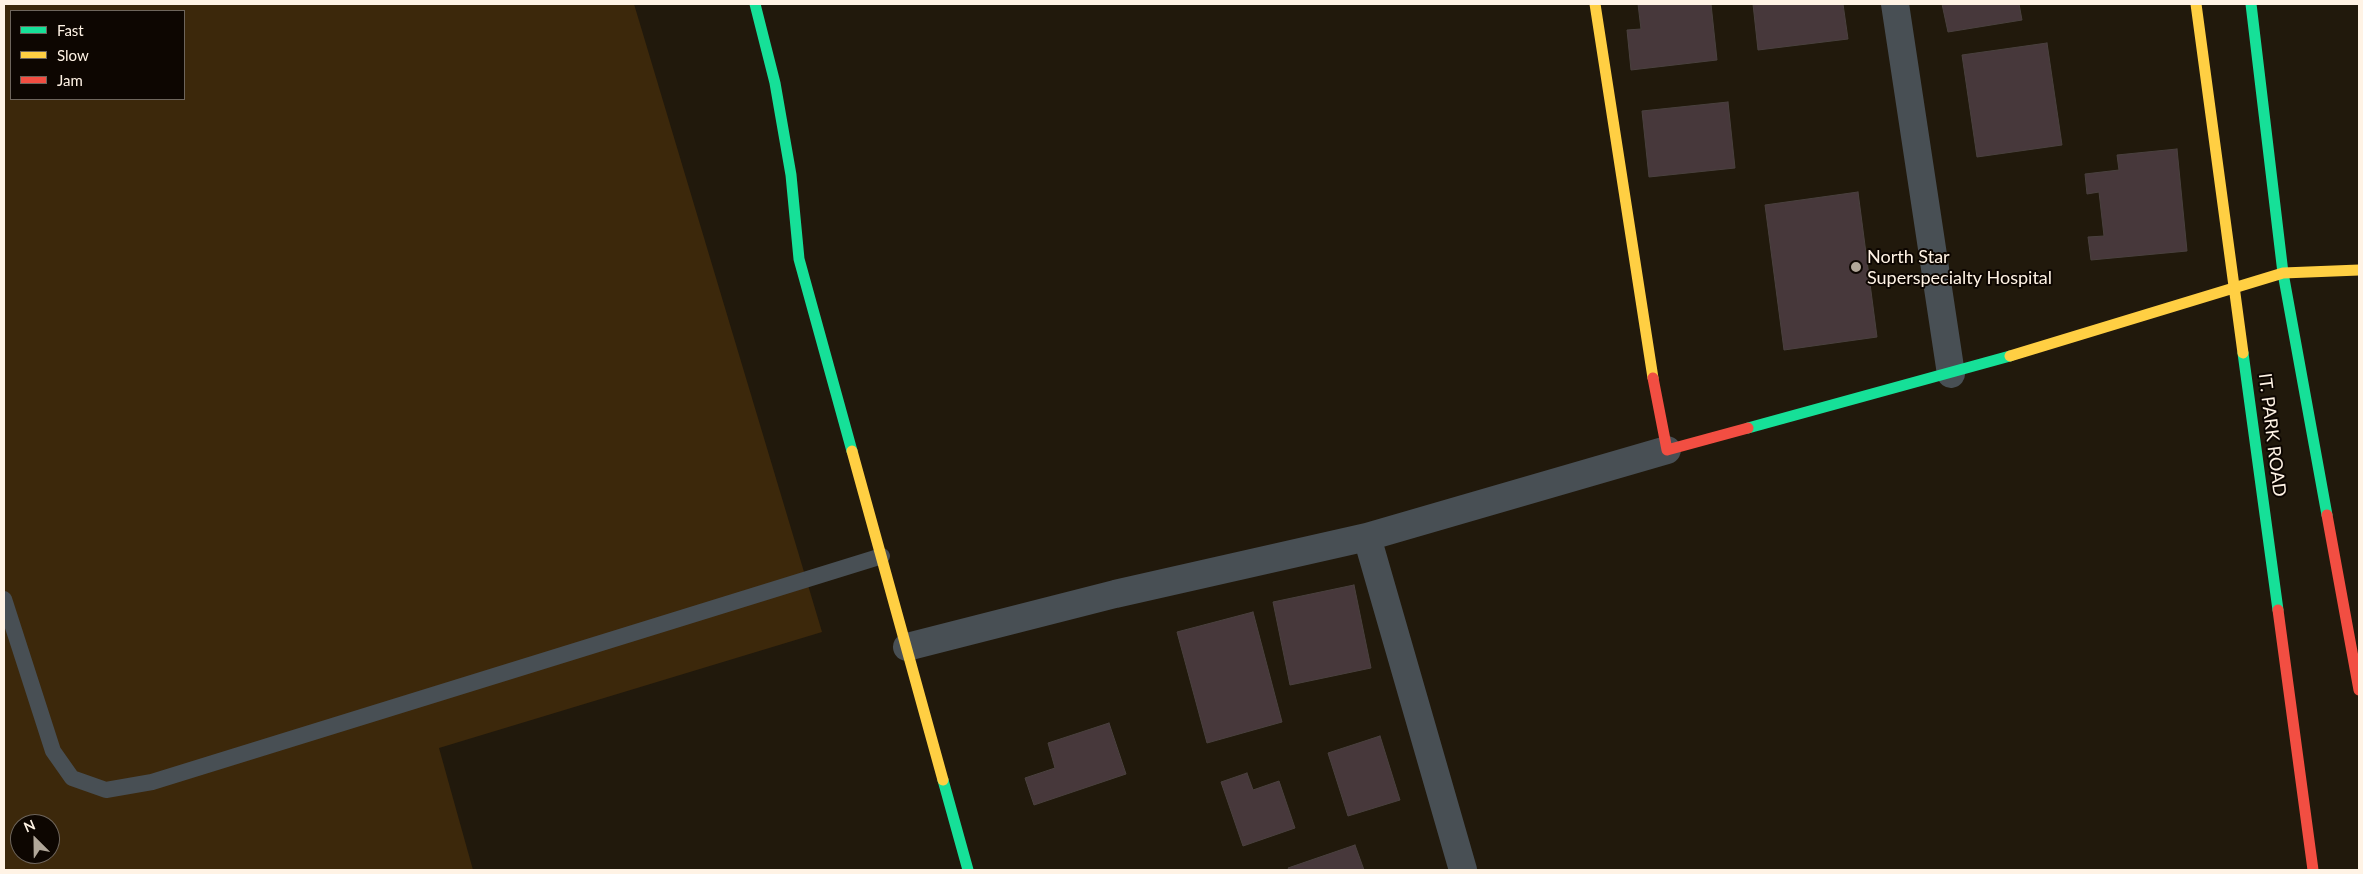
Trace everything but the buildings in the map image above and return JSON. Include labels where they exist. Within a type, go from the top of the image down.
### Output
[{"type":"street","points":[[756,4],[776,83],[791,175],[799,259],[968,870]]},
{"type":"street","points":[[1595,4],[1646,333],[1667,450]]},
{"type":"street","points":[[1895,4],[1950,374]]},
{"type":"street","name":"IT. PARK ROAD","points":[[2196,4],[2236,288],[2313,870]]},
{"type":"street","name":"IT. PARK ROAD","points":[[2251,4],[2283,273],[2359,690]]},
{"type":"street","points":[[907,647],[1115,594],[1367,537],[1667,450],[1950,374],[2283,273],[2359,270]]},
{"type":"street","points":[[1367,537],[1463,870]]},
{"type":"lane","points":[[4,599],[53,751],[72,778],[106,790],[152,782],[882,556]]},
{"type":"shaded area","points":[[4,4],[634,4],[822,632],[439,748],[473,870],[4,870]]},
{"type":"traffic: fast","points":[[755,4],[775,83],[791,175],[799,259],[852,451]]},
{"type":"traffic: fast","points":[[2251,4],[2283,273],[2327,515]]},
{"type":"traffic: fast","points":[[2243,353],[2278,610]]},
{"type":"traffic: fast","points":[[1748,428],[2010,356]]},
{"type":"traffic: fast","points":[[943,780],[968,870]]},
{"type":"traffic: slow","points":[[1595,4],[1653,378]]},
{"type":"traffic: slow","points":[[2196,4],[2243,353]]},
{"type":"traffic: slow","points":[[2010,356],[2283,273],[2359,270]]},
{"type":"traffic: slow","points":[[852,451],[943,780]]},
{"type":"traffic: jam","points":[[1653,378],[1667,450],[1748,428]]},
{"type":"traffic: jam","points":[[2327,515],[2359,690]]},
{"type":"traffic: jam","points":[[2278,610],[2313,870]]},
{"type":"place","name":"North Star Superspecialty Hospital","points":[[1856,267]]}]
